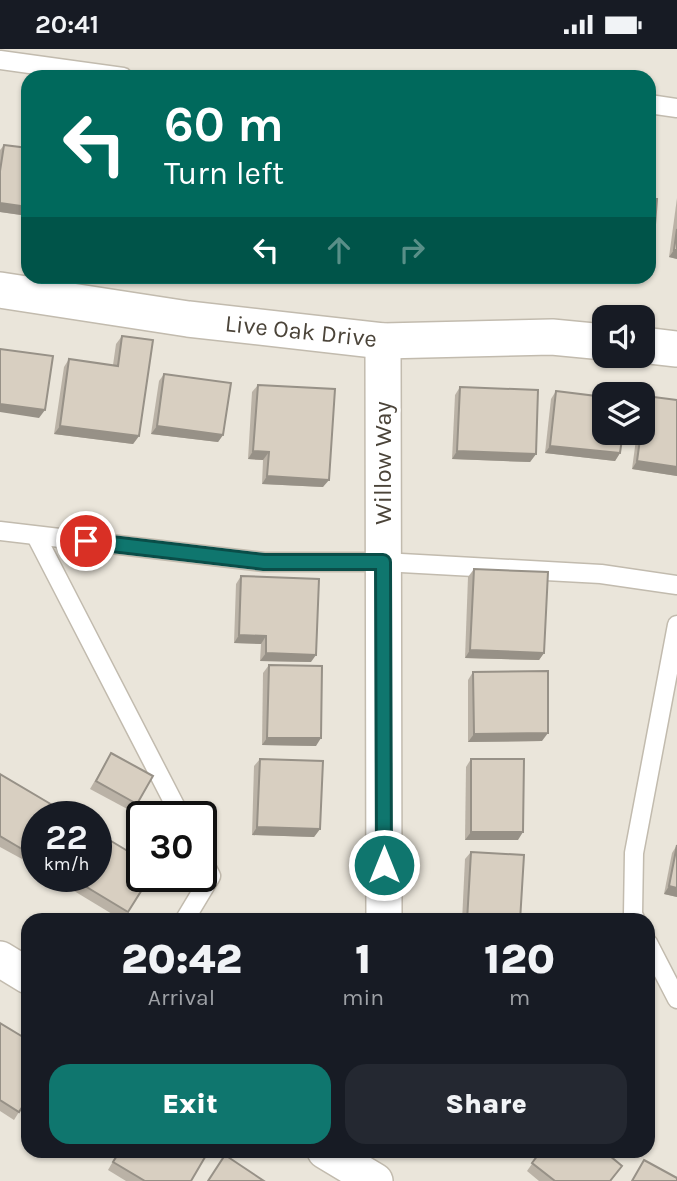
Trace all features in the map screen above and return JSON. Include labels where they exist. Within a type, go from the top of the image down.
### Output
[{"type":"street","name":"Live Oak Drive","points":[[0,290],[188,319],[383,341],[552,337],[592,341]]},
{"type":"street","name":"Willow Way","points":[[383,341],[384,913]]},
{"type":"street","points":[[655,346],[677,349]]},
{"type":"street","points":[[0,960],[21,972]]},
{"type":"street","points":[[337,1158],[375,1181]]},
{"type":"lane","points":[[0,60],[72,70]]},
{"type":"lane","points":[[656,105],[677,108]]},
{"type":"lane","points":[[0,531],[264,562],[383,562],[601,573],[677,585]]},
{"type":"lane","points":[[36,535],[173,801]]},
{"type":"lane","points":[[632,913],[634,853],[677,625]]},
{"type":"lane","points":[[189,913],[201,892]]},
{"type":"lane","points":[[655,957],[677,999]]},
{"type":"shaded area","points":[[0,49],[677,49],[677,1181],[0,1181]]},
{"type":"building","points":[[4,145],[21,147],[21,206],[0,203],[0,171]]},
{"type":"building","points":[[677,229],[677,250],[674,250]]},
{"type":"building","points":[[122,336],[153,340],[139,436],[60,426],[69,359],[118,366]]},
{"type":"building","points":[[0,349],[53,356],[45,410],[0,404]]},
{"type":"building","points":[[164,374],[231,383],[223,435],[157,426]]},
{"type":"building","points":[[258,385],[335,389],[329,480],[267,476],[269,452],[253,451]]},
{"type":"building","points":[[460,387],[538,390],[536,454],[457,451]]},
{"type":"building","points":[[556,391],[592,396],[592,445],[621,445],[620,453],[550,446]]},
{"type":"building","points":[[655,397],[677,400],[677,467],[637,461],[639,445],[655,445]]},
{"type":"building","points":[[474,569],[548,572],[544,653],[470,650]]},
{"type":"building","points":[[241,576],[319,579],[316,655],[266,653],[266,636],[239,635]]},
{"type":"building","points":[[269,665],[322,666],[321,738],[267,738]]},
{"type":"building","points":[[548,671],[548,733],[474,734],[473,672]]},
{"type":"building","points":[[111,753],[153,776],[139,801],[132,801],[96,781]]},
{"type":"building","points":[[260,759],[323,761],[320,829],[257,827]]},
{"type":"building","points":[[471,759],[524,759],[523,832],[471,832]]},
{"type":"building","points":[[0,774],[46,801],[21,801],[21,848],[0,836]]},
{"type":"building","points":[[112,842],[126,850],[126,892],[140,892],[128,912],[95,892],[112,892]]},
{"type":"building","points":[[677,845],[677,888],[669,886]]},
{"type":"building","points":[[471,852],[524,855],[520,913],[467,913]]},
{"type":"building","points":[[0,1023],[21,1036],[21,1109],[19,1112],[0,1100]]},
{"type":"building","points":[[116,1158],[204,1158],[191,1181],[145,1181],[113,1162]]},
{"type":"building","points":[[223,1158],[230,1158],[264,1181],[208,1181]]},
{"type":"building","points":[[536,1158],[612,1158],[622,1166],[610,1181],[555,1181],[532,1163]]},
{"type":"building","points":[[644,1160],[677,1178],[677,1181],[632,1181]]},
{"type":"route","points":[[86,541],[264,562],[383,562],[384,865]]}]
